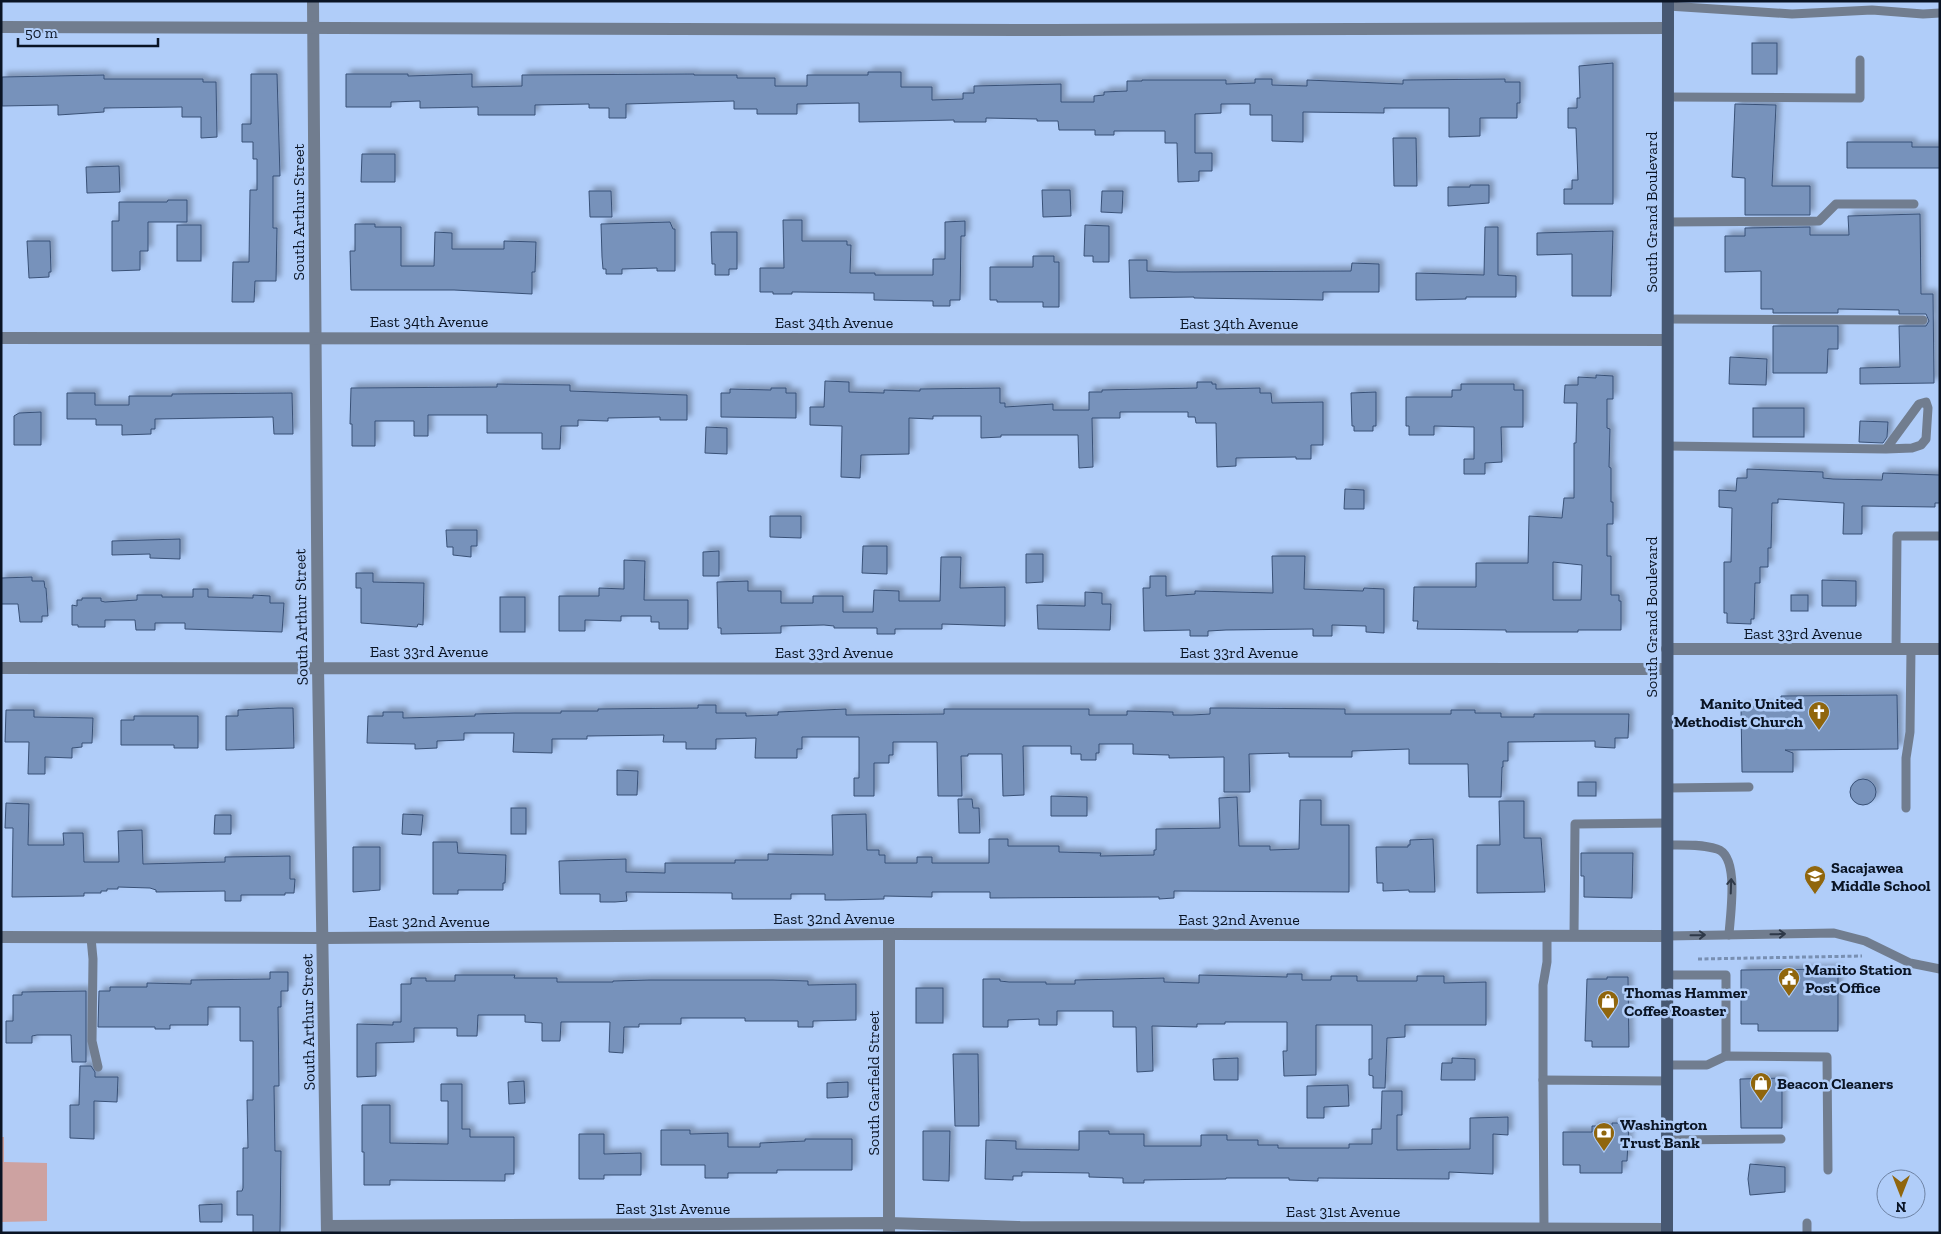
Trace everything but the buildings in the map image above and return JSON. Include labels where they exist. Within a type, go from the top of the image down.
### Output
[{"type":"main road","name":"South Grand Boulevard","points":[[1667,1231],[1668,4]]},
{"type":"street","name":"South Arthur Street","points":[[313,1],[318,667],[327,1229]]},
{"type":"street","points":[[1,28],[1023,30],[1668,28]]},
{"type":"street","name":"East 34th Avenue","points":[[1,338],[1667,340]]},
{"type":"street","name":"East 33rd Avenue","points":[[1667,649],[1940,649]]},
{"type":"street","name":"East 33rd Avenue","points":[[1,668],[1667,669]]},
{"type":"street","name":"East 32nd Avenue","points":[[1,937],[323,938],[889,934],[1667,936]]},
{"type":"street","name":"South Garfield Street","points":[[889,934],[889,1228]]},
{"type":"street","name":"East 31st Avenue","points":[[987,1233],[1020,1227]]},
{"type":"street","name":"East 31st Avenue","points":[[327,1229],[1020,1227],[1128,1230],[1667,1231]]},
{"type":"lane","points":[[1668,4],[1792,14],[1872,10],[1923,14],[1940,13]]},
{"type":"lane","points":[[1667,97],[1860,98],[1860,60]]},
{"type":"lane","points":[[1667,222],[1819,221],[1836,204],[1914,204]]},
{"type":"lane","points":[[1667,319],[1924,320]]},
{"type":"lane","points":[[1667,446],[1886,449],[1912,448],[1921,445],[1926,439],[1928,408],[1926,402],[1920,404],[1886,449]]},
{"type":"lane","points":[[1896,649],[1897,536],[1940,536]]},
{"type":"lane","points":[[1906,808],[1906,758],[1910,732],[1911,649]]},
{"type":"lane","points":[[1667,788],[1749,787]]},
{"type":"lane","points":[[1574,936],[1575,824],[1667,823]]},
{"type":"lane","points":[[1667,845],[1718,849],[1728,856],[1732,870],[1729,935]]},
{"type":"lane","points":[[1667,936],[1834,932],[1865,941],[1910,962],[1940,969]]},
{"type":"lane","points":[[1539,1230],[1543,1080],[1543,985],[1547,936]]},
{"type":"lane","points":[[91,938],[93,959],[92,1041],[98,1067]]},
{"type":"lane","points":[[1667,975],[1726,975],[1726,1056]]},
{"type":"lane","points":[[1667,1065],[1707,1065],[1726,1056],[1827,1057],[1828,1170]]},
{"type":"lane","points":[[1543,1080],[1667,1081]]},
{"type":"lane","points":[[1667,1140],[1781,1139]]},
{"type":"lane","points":[[1807,1223],[1807,1233]]},
{"type":"path","points":[[1698,959],[1860,956],[1869,959]]},
{"type":"shaded area","points":[[1,1137],[4,1137],[4,1162],[47,1163],[47,1221],[1,1222]]},
{"type":"place","name":"Manito United Methodist Church","points":[[1819,731]]},
{"type":"place","name":"Sacajawea Middle School","points":[[1815,895]]},
{"type":"place","name":"Manito Station Post Office","points":[[1789,997]]},
{"type":"place","name":"Thomas Hammer Coffee Roaster","points":[[1608,1020]]},
{"type":"place","name":"Beacon Cleaners","points":[[1761,1102]]},
{"type":"place","name":"Washington Trust Bank","points":[[1604,1152]]}]
